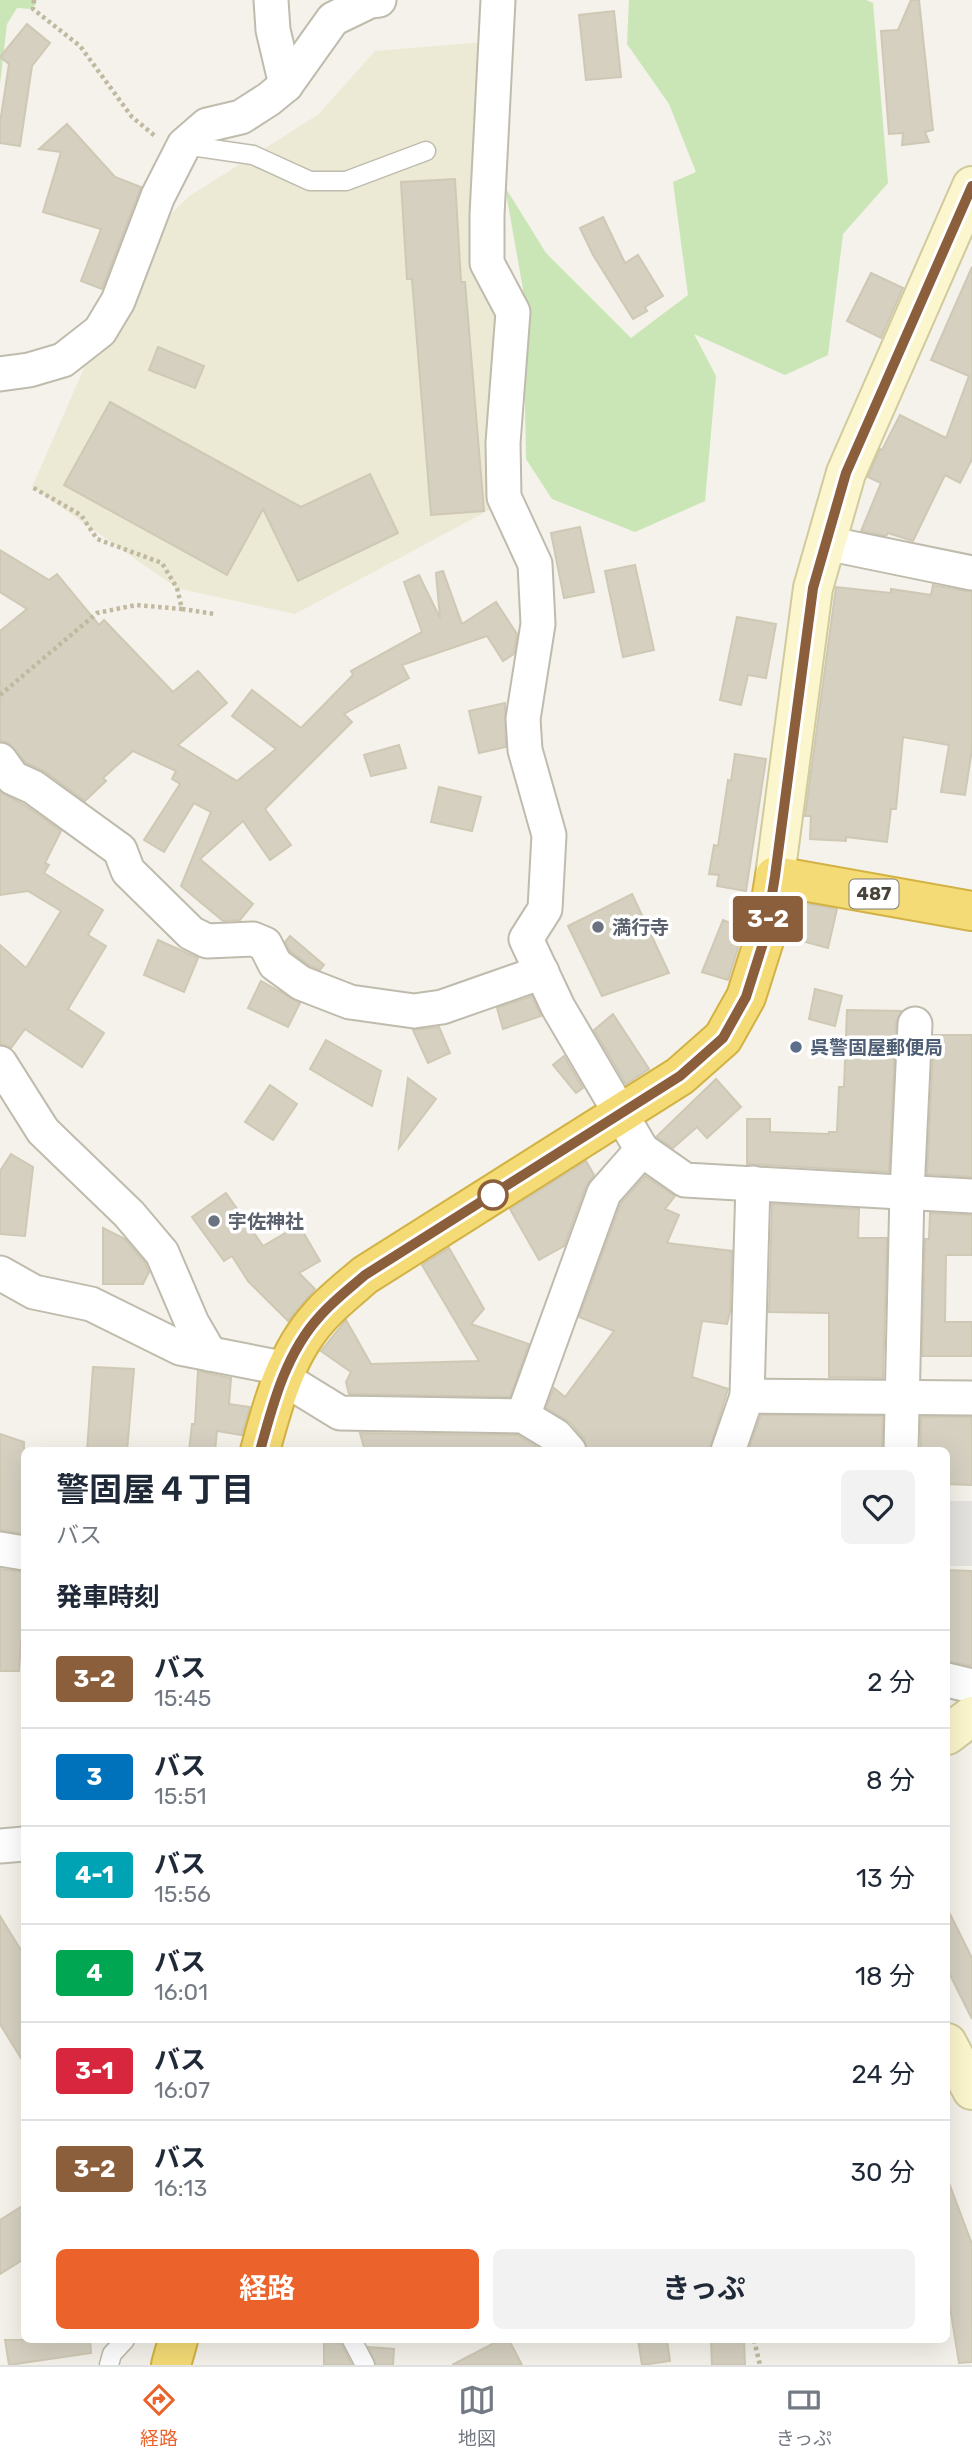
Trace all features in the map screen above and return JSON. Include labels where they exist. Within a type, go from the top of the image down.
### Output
[{"type":"highway","name":"487","points":[[775,876],[972,911]]},
{"type":"highway","points":[[261,1447],[275,1395],[294,1353],[319,1316],[365,1275],[680,1076],[723,1038],[746,997],[765,937],[775,876]]},
{"type":"highway","points":[[170,2365],[177,2343]]},
{"type":"street","points":[[271,0],[273,30],[286,85]]},
{"type":"street","points":[[0,374],[29,370],[63,360],[100,331],[118,301],[158,196],[184,145],[207,125],[241,117],[286,85],[333,19],[370,1],[379,0]]},
{"type":"street","points":[[498,0],[487,263],[513,312],[503,443],[504,497],[535,564],[537,624],[523,719],[526,750],[549,835],[545,909],[526,939],[558,1007],[642,1150],[685,1180],[972,1196]]},
{"type":"street","points":[[775,876],[813,588],[846,473],[972,186]]},
{"type":"street","points":[[826,543],[972,573]]},
{"type":"street","points":[[0,760],[13,778],[33,787],[120,850],[128,871],[191,933],[207,941],[253,939],[265,944],[275,964],[301,983],[350,1002],[414,1011],[442,1007],[541,972]]},
{"type":"street","points":[[901,1447],[906,1192],[915,1024]]},
{"type":"street","points":[[0,1063],[43,1131],[129,1214],[162,1253],[192,1323],[210,1354]]},
{"type":"street","points":[[523,1416],[604,1194],[642,1150]]},
{"type":"street","points":[[729,1447],[747,1396],[753,1183]]},
{"type":"street","points":[[0,1273],[34,1292],[91,1304],[180,1348],[285,1373],[340,1413],[523,1416],[556,1436],[566,1447]]},
{"type":"street","points":[[747,1396],[972,1398]]},
{"type":"street","points":[[0,1549],[21,1552]]},
{"type":"street","points":[[950,1681],[972,1686]]},
{"type":"street","points":[[950,1733],[972,1716]]},
{"type":"street","points":[[0,1846],[21,1844]]},
{"type":"street","points":[[950,2049],[972,2090]]},
{"type":"lane","points":[[184,145],[253,155],[310,181],[346,181],[426,150]]},
{"type":"lane","points":[[109,2365],[112,2354],[122,2343]]},
{"type":"lane","points":[[354,2343],[365,2365]]},
{"type":"path","points":[[34,0],[33,9],[80,46],[132,117],[162,142],[184,145]]},
{"type":"path","points":[[32,487],[81,515],[97,539],[162,563],[177,588],[182,609]]},
{"type":"path","points":[[0,695],[97,613],[136,605],[215,614]]},
{"type":"path","points":[[755,2343],[760,2365]]},
{"type":"shaded area","points":[[497,41],[503,443],[489,510],[295,614],[177,588],[32,487],[136,250],[188,197],[319,114],[375,51]]},
{"type":"shaded area","points":[[950,1501],[972,1501],[972,1566],[950,1566]]},
{"type":"green space","points":[[0,0],[37,0],[33,9],[17,8],[7,24],[0,84]]},
{"type":"green space","points":[[629,0],[866,0],[873,3],[888,183],[843,234],[828,355],[785,375],[694,334],[716,376],[705,501],[635,532],[552,499],[526,459],[523,289],[505,187],[546,253],[631,338],[688,295],[673,182],[696,172],[669,104],[627,44]]},
{"type":"building","points":[[911,0],[919,0],[933,130],[925,132],[929,142],[902,145],[903,133],[889,134],[881,31],[898,30]]},
{"type":"building","points":[[614,11],[621,77],[586,80],[579,15]]},
{"type":"building","points":[[27,24],[50,43],[32,66],[20,146],[0,143],[0,123],[9,64],[0,57]]},
{"type":"building","points":[[67,124],[115,177],[141,187],[102,289],[81,281],[101,229],[43,212],[61,152],[39,149]]},
{"type":"building","points":[[455,179],[461,282],[465,282],[484,511],[431,515],[412,279],[407,279],[401,182]]},
{"type":"building","points":[[603,217],[625,263],[638,255],[663,296],[645,307],[647,311],[633,319],[593,255],[580,228]]},
{"type":"building","points":[[972,267],[972,459],[960,483],[945,475],[913,541],[888,533],[886,536],[861,531],[881,483],[868,477],[880,449],[882,450],[900,415],[946,438],[969,376],[931,360]]},
{"type":"building","points":[[871,273],[903,288],[881,338],[847,321]]},
{"type":"building","points":[[158,347],[204,366],[195,388],[149,370]]},
{"type":"building","points":[[110,402],[301,507],[370,474],[398,533],[298,581],[263,509],[227,575],[64,485]]},
{"type":"building","points":[[580,527],[594,592],[564,598],[551,533]]},
{"type":"building","points":[[0,550],[49,580],[57,574],[99,625],[104,620],[173,692],[198,671],[227,703],[178,745],[237,781],[276,749],[232,716],[252,690],[301,728],[353,675],[351,671],[422,632],[404,582],[419,575],[440,618],[436,573],[443,571],[462,624],[496,602],[517,634],[514,654],[503,661],[487,636],[402,665],[409,678],[344,714],[352,722],[265,809],[291,845],[270,860],[243,821],[200,859],[253,904],[240,920],[223,921],[181,886],[211,812],[194,803],[164,852],[144,840],[180,784],[172,779],[176,771],[133,751],[103,778],[106,781],[85,801],[44,771],[26,763],[8,743],[0,741],[0,631],[27,609],[0,592]]},
{"type":"building","points":[[635,565],[654,650],[623,657],[605,571]]},
{"type":"building","points":[[933,585],[972,592],[972,749],[965,795],[941,792],[949,745],[903,737],[896,809],[891,809],[887,842],[846,837],[846,841],[810,839],[811,816],[805,816],[836,587],[891,593],[891,589],[931,595]]},
{"type":"building","points":[[737,617],[776,624],[766,678],[748,675],[741,705],[720,700]]},
{"type":"building","points":[[505,703],[506,747],[479,753],[469,711]]},
{"type":"building","points":[[399,745],[406,768],[371,776],[364,755]]},
{"type":"building","points":[[735,754],[766,759],[746,891],[717,886],[719,875],[709,874],[714,845],[718,846],[728,780],[731,781]]},
{"type":"building","points":[[439,787],[481,797],[472,831],[431,822]]},
{"type":"building","points":[[0,792],[23,804],[61,831],[45,863],[49,865],[44,873],[103,910],[88,935],[106,946],[68,1009],[104,1033],[82,1067],[25,1029],[11,1048],[0,1044],[0,945],[26,968],[61,911],[28,891],[0,895]]},
{"type":"building","points":[[632,894],[669,973],[602,996],[568,926]]},
{"type":"building","points":[[804,903],[837,909],[828,948],[787,937],[792,909]]},
{"type":"building","points":[[723,920],[744,929],[728,980],[702,972]]},
{"type":"building","points":[[290,936],[324,965],[320,970],[290,951],[285,942]]},
{"type":"building","points":[[158,940],[198,958],[184,992],[144,975]]},
{"type":"building","points":[[261,981],[300,1003],[288,1027],[248,1008]]},
{"type":"building","points":[[815,989],[842,996],[835,1026],[809,1019]]},
{"type":"building","points":[[532,996],[541,1016],[503,1029],[497,1008]]},
{"type":"building","points":[[847,1010],[902,1011],[896,1023],[889,1172],[747,1164],[747,1119],[770,1119],[770,1132],[837,1132],[839,1087],[844,1087]]},
{"type":"building","points":[[613,1014],[649,1069],[626,1084],[594,1030]]},
{"type":"building","points":[[439,1027],[450,1053],[428,1063],[413,1030]]},
{"type":"building","points":[[934,1035],[972,1035],[972,1177],[927,1174]]},
{"type":"building","points":[[326,1040],[381,1071],[372,1106],[310,1069]]},
{"type":"building","points":[[564,1056],[583,1088],[576,1093],[553,1065]]},
{"type":"building","points":[[408,1078],[436,1099],[399,1148]]},
{"type":"building","points":[[716,1079],[741,1107],[707,1138],[697,1127],[673,1148],[656,1137]]},
{"type":"building","points":[[270,1085],[297,1104],[273,1140],[245,1122]]},
{"type":"building","points":[[11,1154],[33,1167],[25,1236],[0,1234],[0,1171]]},
{"type":"building","points":[[586,1161],[594,1175],[586,1186],[564,1246],[539,1260],[510,1209]]},
{"type":"building","points":[[645,1176],[675,1196],[665,1209],[679,1215],[667,1243],[732,1251],[730,1312],[727,1324],[702,1321],[692,1377],[728,1389],[710,1447],[587,1447],[584,1439],[571,1423],[546,1408],[554,1388],[565,1397],[614,1331],[579,1317],[621,1203]]},
{"type":"building","points":[[226,1193],[263,1246],[299,1225],[320,1261],[299,1273],[315,1289],[288,1321],[248,1281],[232,1256],[224,1261],[192,1217]]},
{"type":"building","points":[[772,1204],[859,1209],[858,1238],[887,1238],[883,1378],[829,1377],[829,1313],[769,1312]]},
{"type":"building","points":[[930,1213],[972,1215],[972,1255],[946,1255],[945,1322],[972,1322],[972,1356],[922,1356],[925,1239],[929,1239]]},
{"type":"building","points":[[103,1228],[125,1239],[145,1263],[149,1272],[143,1284],[103,1284]]},
{"type":"building","points":[[449,1248],[484,1309],[471,1324],[529,1344],[510,1397],[349,1394],[346,1382],[351,1372],[321,1351],[346,1320],[371,1364],[479,1361],[422,1265]]},
{"type":"building","points":[[93,1367],[134,1369],[127,1447],[87,1447]]},
{"type":"building","points":[[198,1371],[231,1378],[229,1404],[250,1407],[242,1435],[217,1431],[215,1447],[189,1447],[192,1424],[195,1424]]},
{"type":"building","points":[[761,1415],[883,1416],[882,1447],[749,1447]]},
{"type":"building","points":[[921,1417],[972,1417],[972,1485],[950,1484],[950,1447],[921,1447]]},
{"type":"building","points":[[360,1433],[517,1435],[536,1447],[364,1447]]},
{"type":"building","points":[[0,1434],[24,1442],[24,1447],[21,1447],[21,1534],[0,1530]]},
{"type":"building","points":[[0,1569],[21,1572],[21,1641],[19,1671],[0,1671]]},
{"type":"building","points":[[950,1570],[972,1571],[972,1666],[950,1662]]},
{"type":"building","points":[[950,1914],[972,1958],[972,2019],[950,1975]]},
{"type":"building","points":[[0,1916],[21,1950],[21,2058],[0,2024]]},
{"type":"building","points":[[950,2186],[972,2244],[972,2362],[959,2363],[950,2308]]},
{"type":"building","points":[[21,2207],[21,2261],[0,2274],[0,2220]]},
{"type":"building","points":[[5,2340],[21,2340],[21,2343],[90,2343],[91,2353],[9,2365]]},
{"type":"building","points":[[324,2343],[341,2343],[352,2365],[324,2365]]},
{"type":"building","points":[[494,2343],[511,2343],[522,2365],[452,2365]]},
{"type":"building","points":[[638,2343],[667,2343],[670,2361],[642,2365]]},
{"type":"building","points":[[711,2343],[744,2343],[745,2365],[712,2365]]},
{"type":"building","points":[[368,2347],[394,2349],[393,2365],[376,2365]]},
{"type":"bus line","name":"3-2","points":[[261,1447],[275,1395],[294,1353],[319,1316],[365,1275],[680,1076],[723,1038],[746,997],[765,937],[813,588],[846,473],[972,186]]},
{"type":"place","name":"満行寺","points":[[598,927]]},
{"type":"place","name":"呉警固屋郵便局","points":[[796,1047]]},
{"type":"place","name":"宇佐神社","points":[[214,1221]]}]
